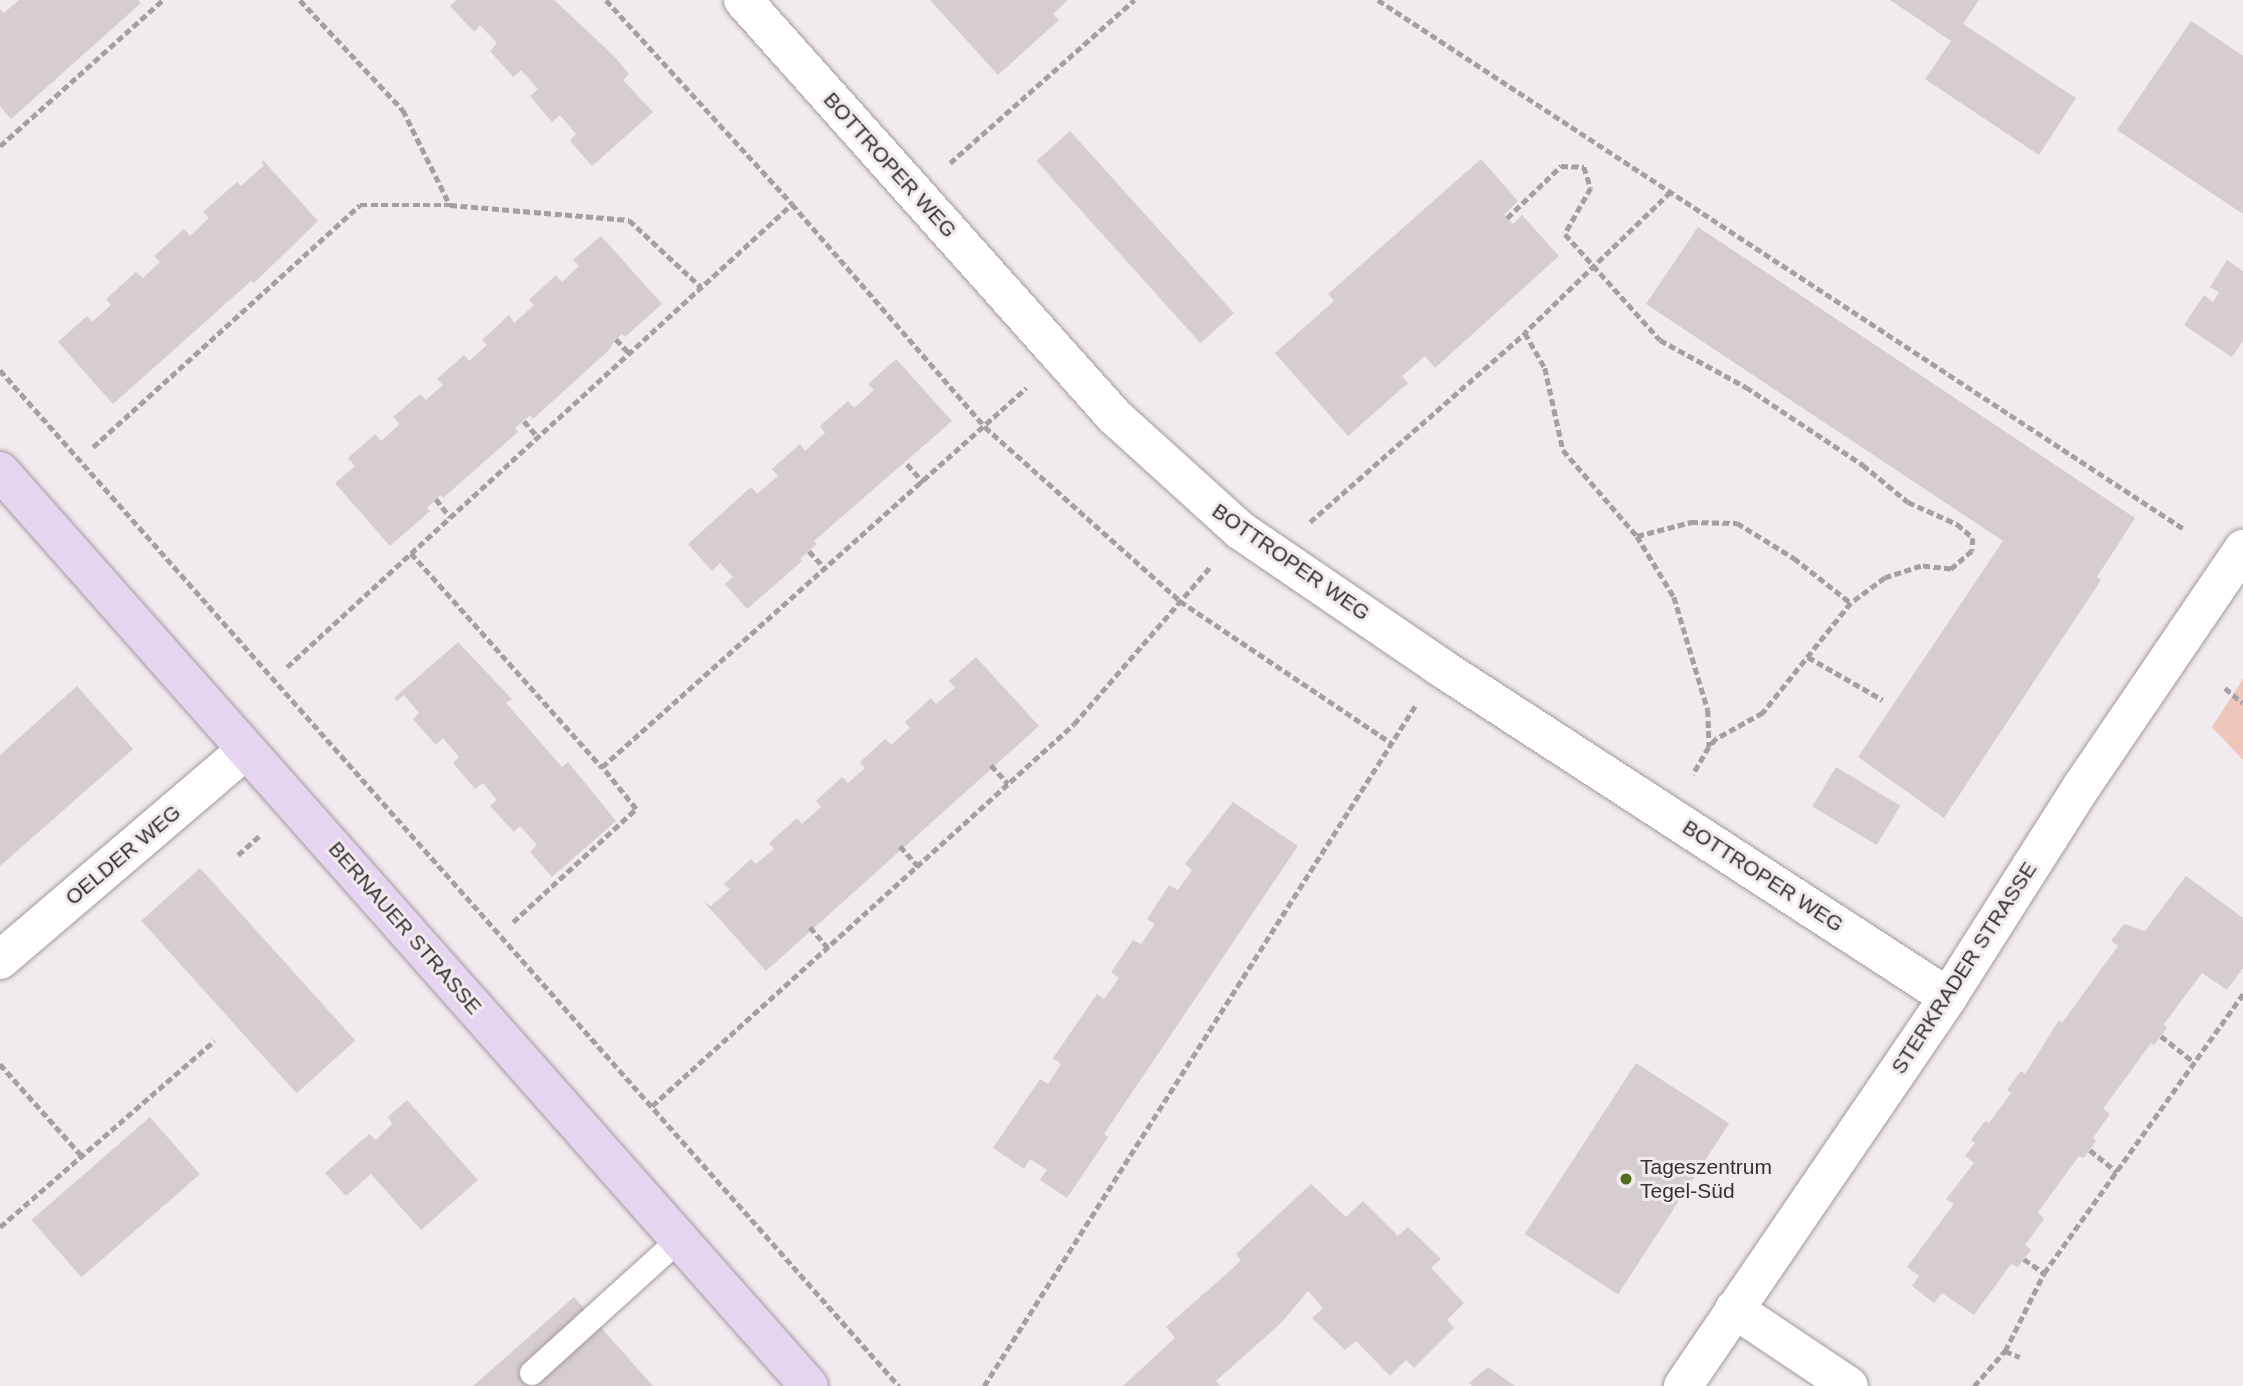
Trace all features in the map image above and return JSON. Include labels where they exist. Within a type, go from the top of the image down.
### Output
[{"type":"main road","name":"BERNAUER STRASSE","points":[[0,471],[809,1386]]},
{"type":"street","name":"BOTTROPER WEG","points":[[743,0],[1060,356],[1173,473],[1241,531],[1440,667],[1948,997]]},
{"type":"street","name":"STERKRADER STRASSE","points":[[1684,1386],[1948,997],[2082,786],[2243,549]]},
{"type":"street","name":"OELDER WEG","points":[[0,960],[246,750]]},
{"type":"street","points":[[1734,1309],[1849,1386]]},
{"type":"lane","points":[[532,1373],[680,1240]]},
{"type":"path","points":[[0,146],[163,0]]},
{"type":"path","points":[[300,0],[403,110],[450,205]]},
{"type":"path","points":[[606,0],[792,204],[985,427],[1180,601],[1391,743]]},
{"type":"path","points":[[946,166],[1134,0]]},
{"type":"path","points":[[1378,0],[2184,529]]},
{"type":"path","points":[[1507,218],[1561,166],[1584,167],[1591,188],[1565,234],[1660,340],[1746,387],[1863,465],[1908,502],[1957,524],[1973,538],[1972,551],[1951,569],[1921,566],[1885,578],[1851,603],[1763,713],[1716,739],[1709,747],[1668,814]]},
{"type":"path","points":[[1310,523],[1525,333],[1671,192]]},
{"type":"path","points":[[286,667],[792,204]]},
{"type":"path","points":[[93,447],[360,205],[450,205],[629,220],[701,287]]},
{"type":"path","points":[[1525,333],[1545,368],[1563,450],[1637,536],[1674,597],[1708,710],[1709,747]]},
{"type":"path","points":[[615,339],[629,353]]},
{"type":"path","points":[[602,767],[924,483],[1060,356]]},
{"type":"path","points":[[0,370],[899,1386]]},
{"type":"path","points":[[524,421],[538,437]]},
{"type":"path","points":[[907,464],[924,483]]},
{"type":"path","points":[[436,499],[450,517]]},
{"type":"path","points":[[1637,536],[1691,522],[1737,523],[1794,558],[1851,603]]},
{"type":"path","points":[[652,1106],[1074,724],[1241,531]]},
{"type":"path","points":[[809,551],[826,569]]},
{"type":"path","points":[[411,553],[602,767],[636,809],[513,922]]},
{"type":"path","points":[[1808,657],[1883,700]]},
{"type":"path","points":[[984,1386],[1440,667]]},
{"type":"path","points":[[2225,688],[2243,703]]},
{"type":"path","points":[[991,765],[1008,783]]},
{"type":"path","points":[[238,855],[260,835]]},
{"type":"path","points":[[900,846],[918,866]]},
{"type":"path","points":[[810,927],[828,948]]},
{"type":"path","points":[[1974,1386],[2006,1350],[2044,1273],[2243,994]]},
{"type":"path","points":[[2161,1036],[2194,1062]]},
{"type":"path","points":[[0,1227],[214,1041]]},
{"type":"path","points":[[0,1064],[83,1157]]},
{"type":"path","points":[[2090,1150],[2117,1172]]},
{"type":"path","points":[[2024,1259],[2044,1273]]},
{"type":"path","points":[[2006,1350],[2020,1357]]},
{"type":"shaded area","points":[[2243,679],[2243,760],[2212,727]]},
{"type":"building","points":[[19,0],[138,0],[141,3],[11,119],[0,106],[0,9],[4,13]]},
{"type":"building","points":[[457,0],[554,0],[614,56],[629,74],[623,80],[653,112],[592,166],[570,141],[576,134],[560,115],[552,122],[530,96],[538,89],[521,70],[513,77],[490,51],[497,43],[480,25],[474,32],[450,6]]},
{"type":"building","points":[[930,0],[1068,0],[1053,14],[1059,20],[998,75]]},
{"type":"building","points":[[1890,0],[1979,0],[1963,24],[2076,98],[2039,155],[1925,79],[1951,41]]},
{"type":"building","points":[[2191,21],[2243,56],[2243,214],[2117,130]]},
{"type":"building","points":[[1070,131],[1234,313],[1200,343],[1037,161]]},
{"type":"building","points":[[262,159],[318,221],[254,283],[251,281],[113,404],[58,342],[87,316],[92,322],[111,305],[106,299],[136,272],[143,278],[160,262],[154,256],[184,229],[190,236],[209,218],[203,212],[237,182],[241,186],[263,166]]},
{"type":"building","points":[[1481,159],[1518,201],[1504,215],[1513,224],[1522,215],[1559,256],[1435,368],[1425,356],[1402,376],[1408,383],[1348,436],[1275,353],[1334,301],[1328,294]]},
{"type":"building","points":[[1698,227],[2135,518],[2097,577],[2101,580],[1944,818],[1858,757],[2003,541],[1646,304]]},
{"type":"building","points":[[601,236],[662,304],[625,337],[622,334],[616,339],[609,350],[533,419],[530,415],[515,428],[518,432],[443,498],[441,495],[436,499],[427,508],[430,511],[390,546],[335,483],[355,466],[348,458],[375,434],[381,441],[400,424],[393,417],[420,394],[426,400],[443,385],[437,379],[464,355],[469,361],[487,345],[482,340],[509,315],[514,323],[534,305],[529,300],[556,275],[562,282],[579,266],[573,260]]},
{"type":"building","points":[[2227,260],[2243,271],[2243,341],[2232,357],[2184,325],[2204,295],[2213,302],[2219,292],[2210,287]]},
{"type":"building","points":[[896,359],[952,421],[814,541],[817,544],[800,559],[802,561],[747,609],[725,584],[733,577],[720,563],[712,571],[688,544],[751,487],[757,494],[778,476],[772,469],[800,444],[805,451],[825,433],[820,426],[848,401],[854,408],[874,390],[868,384]]},
{"type":"building","points":[[458,642],[512,699],[506,703],[562,767],[568,762],[616,821],[552,877],[530,852],[537,845],[520,826],[514,832],[490,806],[497,800],[483,783],[475,789],[453,763],[459,757],[443,738],[436,745],[413,719],[419,713],[404,695],[397,701],[394,698]]},
{"type":"building","points":[[976,657],[1039,726],[766,971],[704,902],[711,906],[730,889],[724,884],[751,859],[756,864],[774,849],[769,843],[797,818],[802,824],[821,807],[816,801],[842,777],[848,783],[865,768],[860,762],[885,739],[891,745],[910,728],[905,722],[931,698],[936,704],[955,688],[949,681]]},
{"type":"building","points":[[77,686],[133,749],[0,866],[0,755]]},
{"type":"building","points":[[1836,767],[1900,806],[1877,845],[1812,806]]},
{"type":"building","points":[[1233,802],[1298,846],[1104,1134],[1108,1137],[1067,1198],[1040,1180],[1047,1170],[1030,1159],[1024,1169],[993,1148],[1040,1079],[1048,1084],[1061,1064],[1053,1058],[1097,994],[1104,999],[1119,978],[1111,972],[1133,940],[1141,944],[1155,924],[1147,919],[1169,885],[1178,890],[1192,870],[1185,864]]},
{"type":"building","points":[[200,868],[355,1040],[297,1093],[141,921]]},
{"type":"building","points":[[2186,876],[2243,918],[2243,968],[2227,990],[2202,973],[2164,1024],[2167,1028],[2154,1045],[2151,1043],[2103,1109],[2110,1114],[2093,1138],[2096,1141],[2084,1158],[2079,1156],[2038,1212],[2044,1219],[2025,1245],[2031,1250],[2018,1267],[2011,1264],[1974,1315],[1942,1293],[1934,1303],[1912,1286],[1919,1276],[1907,1267],[1954,1204],[1946,1199],[1974,1163],[1965,1156],[1975,1143],[1971,1140],[1985,1121],[1989,1123],[2011,1093],[2007,1090],[2021,1071],[2025,1074],[2059,1020],[2062,1023],[2118,946],[2111,941],[2124,924],[2145,931]]},
{"type":"building","name":"Tageszentrum Tegel-Süd","points":[[1636,1063],[1729,1123],[1618,1295],[1525,1234]]},
{"type":"building","points":[[407,1100],[478,1180],[421,1230],[371,1174],[346,1196],[325,1173],[369,1134],[376,1140],[392,1124],[388,1117]]},
{"type":"building","points":[[150,1117],[200,1174],[81,1277],[32,1220]]},
{"type":"building","points":[[1311,1184],[1346,1217],[1363,1201],[1398,1236],[1408,1227],[1441,1259],[1431,1268],[1464,1303],[1447,1320],[1454,1328],[1414,1368],[1406,1360],[1390,1376],[1356,1341],[1345,1350],[1312,1318],[1323,1308],[1308,1291],[1282,1322],[1216,1381],[1220,1386],[1123,1386],[1175,1338],[1166,1327],[1232,1269],[1241,1260],[1236,1254]]},
{"type":"building","points":[[574,1297],[653,1386],[473,1386]]},
{"type":"building","points":[[1488,1367],[1515,1386],[1472,1386],[1469,1383]]},
{"type":"place","name":"Tageszentrum Tegel-Süd","points":[[1626,1179]]}]
